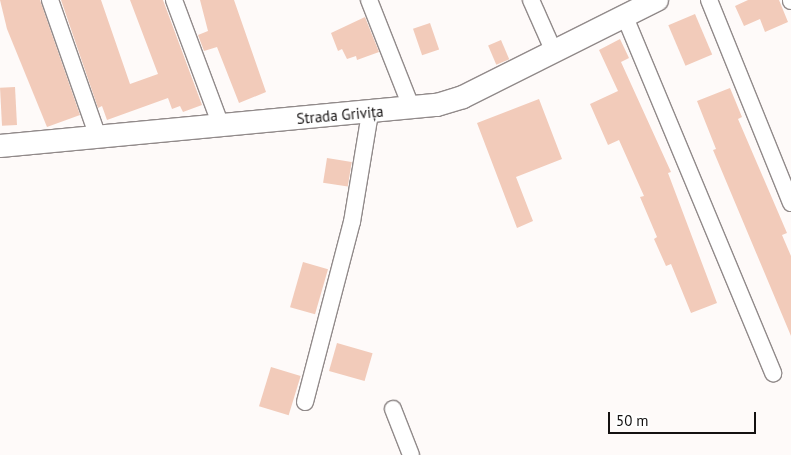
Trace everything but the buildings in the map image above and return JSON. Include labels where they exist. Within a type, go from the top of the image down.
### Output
[{"type":"street","points":[[50,0],[98,138]]},
{"type":"street","points":[[174,0],[221,126]]},
{"type":"street","points":[[369,0],[412,109]]},
{"type":"street","points":[[531,0],[554,52]]},
{"type":"street","name":"Strada Grivița","points":[[0,146],[412,109],[463,97],[657,0]]},
{"type":"street","points":[[709,0],[791,202]]},
{"type":"street","points":[[625,17],[773,373]]},
{"type":"street","points":[[305,402],[352,222],[370,113]]},
{"type":"street","points":[[393,409],[411,455]]}]
